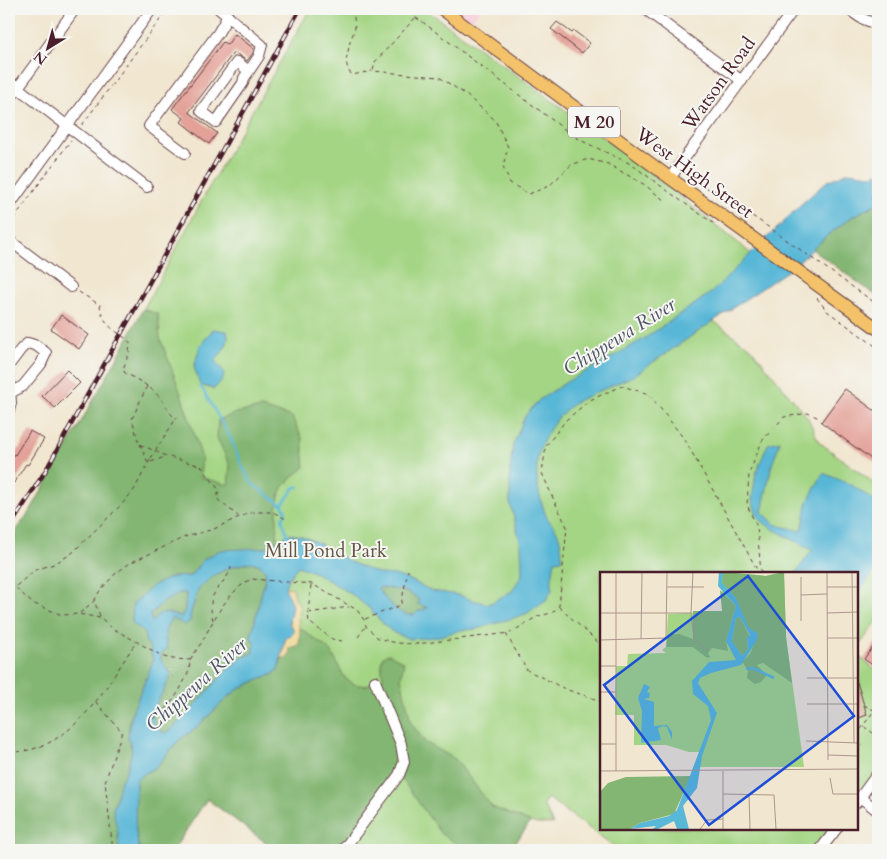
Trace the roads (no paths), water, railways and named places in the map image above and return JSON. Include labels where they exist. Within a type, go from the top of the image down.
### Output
[{"type":"main road","name":"West High Street","points":[[442,9],[878,329]]},
{"type":"street","points":[[9,100],[76,9]]},
{"type":"street","points":[[9,206],[152,9]]},
{"type":"street","points":[[645,9],[742,81]]},
{"type":"street","name":"Watson Road","points":[[670,178],[794,9]]},
{"type":"street","points":[[848,9],[861,18],[878,25]]},
{"type":"street","points":[[185,153],[150,126],[218,33],[224,12],[262,46],[259,56],[249,71],[244,78],[243,83],[216,122],[201,111],[237,62],[249,71]]},
{"type":"street","points":[[9,81],[147,187]]},
{"type":"street","points":[[9,240],[71,287]]},
{"type":"street","points":[[9,365],[28,343],[37,346],[46,353],[41,364],[23,386],[10,393]]},
{"type":"street","points":[[9,378],[11,403],[9,410]]},
{"type":"street","points":[[342,850],[399,775],[404,762],[401,744],[375,681]]},
{"type":"street","points":[[878,773],[858,800],[878,811]]},
{"type":"street","points":[[820,850],[836,829]]},
{"type":"water","points":[[848,172],[871,175],[878,173],[878,203],[853,216],[828,235],[793,267],[633,376],[577,401],[553,425],[540,449],[537,463],[540,495],[548,519],[559,537],[562,560],[555,561],[552,590],[546,600],[526,614],[477,629],[461,630],[437,637],[410,639],[394,633],[370,609],[351,594],[316,573],[298,566],[288,579],[285,587],[292,606],[289,621],[290,626],[293,628],[293,633],[285,640],[278,670],[272,675],[261,678],[239,689],[228,697],[197,727],[178,741],[156,767],[136,780],[135,824],[140,850],[119,850],[118,833],[113,810],[132,750],[128,736],[133,710],[153,660],[144,632],[132,623],[133,604],[154,585],[172,577],[190,576],[204,559],[220,550],[266,548],[289,534],[302,536],[321,544],[350,562],[380,574],[395,575],[432,591],[459,595],[489,604],[512,591],[522,575],[521,544],[510,503],[510,470],[513,445],[525,416],[539,400],[568,381],[645,338],[712,292],[826,182]],"holes":[[[251,562],[261,566],[266,575],[251,637],[255,644],[253,653],[241,658],[226,671],[185,716],[171,730],[164,733],[154,725],[152,711],[171,675],[161,660],[161,654],[167,649],[165,636],[167,626],[172,618],[185,625],[190,621],[199,588],[216,574],[231,567]],[[380,587],[410,594],[419,600],[418,604],[428,608],[418,611],[414,615],[402,613],[389,602],[378,589]],[[180,593],[186,593],[185,610],[181,617],[167,613],[158,614],[152,622],[150,614],[160,604]]]},
{"type":"water","points":[[213,329],[227,331],[228,335],[225,347],[215,361],[224,372],[223,379],[214,389],[200,385],[194,367],[200,346]]},
{"type":"water","points":[[780,441],[771,468],[762,512],[776,525],[802,531],[808,501],[823,473],[850,484],[878,503],[878,567],[857,594],[857,572],[797,572],[812,550],[771,528],[758,518],[752,500],[756,473],[768,444]]},
{"type":"waterway","points":[[200,385],[230,437],[252,484],[282,505]]},
{"type":"waterway","points":[[287,535],[282,519],[286,511],[282,505],[295,487],[299,487]]},
{"type":"railway","points":[[9,528],[46,470],[300,9]]},
{"type":"water label","name":"Chippewa River","points":[[619,336]]},
{"type":"water label","name":"Chippewa River","points":[[196,684]]},
{"type":"park label","name":"Mill Pond Park","points":[[326,550]]}]
